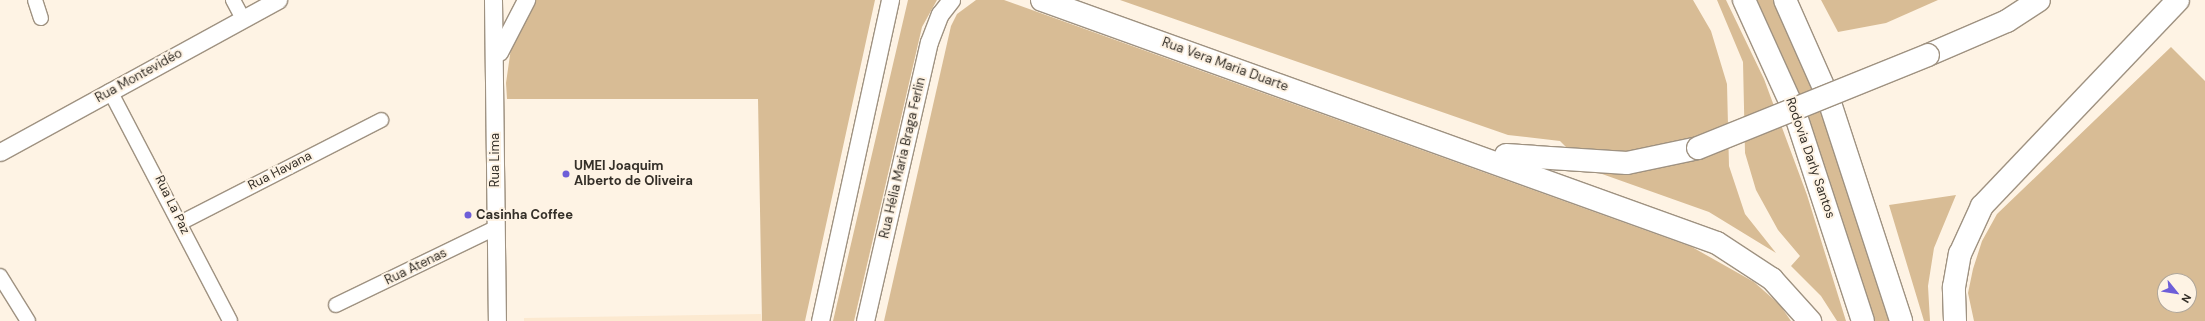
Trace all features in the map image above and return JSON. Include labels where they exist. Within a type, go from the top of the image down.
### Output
[{"type":"main road","name":"Rua Vera Maria Duarte","points":[[1042,0],[1408,130]]},
{"type":"main road","name":"Rodovia Darly Santos","points":[[1744,0],[1794,110],[1864,321]]},
{"type":"main road","points":[[1785,0],[1828,97],[1901,321]]},
{"type":"main road","points":[[1408,130],[1498,154],[1564,162],[1627,163],[1698,148],[1928,55],[2007,21],[2039,0]]},
{"type":"main road","points":[[1955,321],[1954,287],[1960,254],[1982,206],[2178,0]]},
{"type":"main road","points":[[1408,130],[1716,243],[1772,279],[1810,321]]},
{"type":"street","points":[[35,0],[41,18]]},
{"type":"street","points":[[233,0],[243,19]]},
{"type":"street","name":"Rua Montevidéo","points":[[0,152],[278,0]]},
{"type":"street","name":"Rua Lima","points":[[493,0],[496,62],[495,228],[497,321]]},
{"type":"street","points":[[496,62],[508,28],[526,0]]},
{"type":"street","points":[[820,321],[890,0]]},
{"type":"street","name":"Rua Hélia Maria Braga Ferlin","points":[[865,321],[929,42],[940,14],[951,0]]},
{"type":"street","name":"Rua La Paz","points":[[110,91],[230,321]]},
{"type":"street","name":"Rua Havana","points":[[180,223],[380,120]]},
{"type":"street","name":"Rua Atenas","points":[[336,306],[495,228]]},
{"type":"street","points":[[0,276],[28,321]]},
{"type":"shaded area","points":[[535,0],[875,0],[805,321],[762,321],[758,99],[507,99],[506,83],[511,48]]},
{"type":"shaded area","points":[[908,0],[937,0],[922,27],[854,321],[833,321]]},
{"type":"shaded area","points":[[976,0],[1004,0],[1692,247],[1754,282],[1780,305],[1791,321],[884,321],[951,26],[957,14]]},
{"type":"shaded area","points":[[1120,0],[1693,0],[1711,31],[1727,84],[1729,166],[1745,214],[1776,253],[1709,212],[1588,169],[1560,141],[1508,135]]},
{"type":"shaded area","points":[[1717,0],[1726,0],[1764,79],[1807,195],[1846,321],[1837,321],[1821,296],[1791,266],[1800,256],[1778,230],[1756,190],[1745,153],[1743,62]]},
{"type":"shaded area","points":[[1757,0],[1774,0],[1819,101],[1891,321],[1874,321],[1805,106]]},
{"type":"shaded area","points":[[1821,0],[1938,0],[1886,23],[1838,32]]},
{"type":"shaded area","points":[[2171,47],[2205,81],[2205,321],[1974,321],[1968,293],[1973,269],[1982,241],[1997,214]]},
{"type":"shaded area","points":[[1956,195],[1934,248],[1928,286],[1930,321],[1924,321],[1889,205]]},
{"type":"shaded area","points":[[761,314],[762,321],[524,321],[524,318]]},
{"type":"place","name":"UMEI Joaquim Alberto de Oliveira","points":[[566,174]]},
{"type":"place","name":"Casinha Coffee","points":[[468,215]]}]
